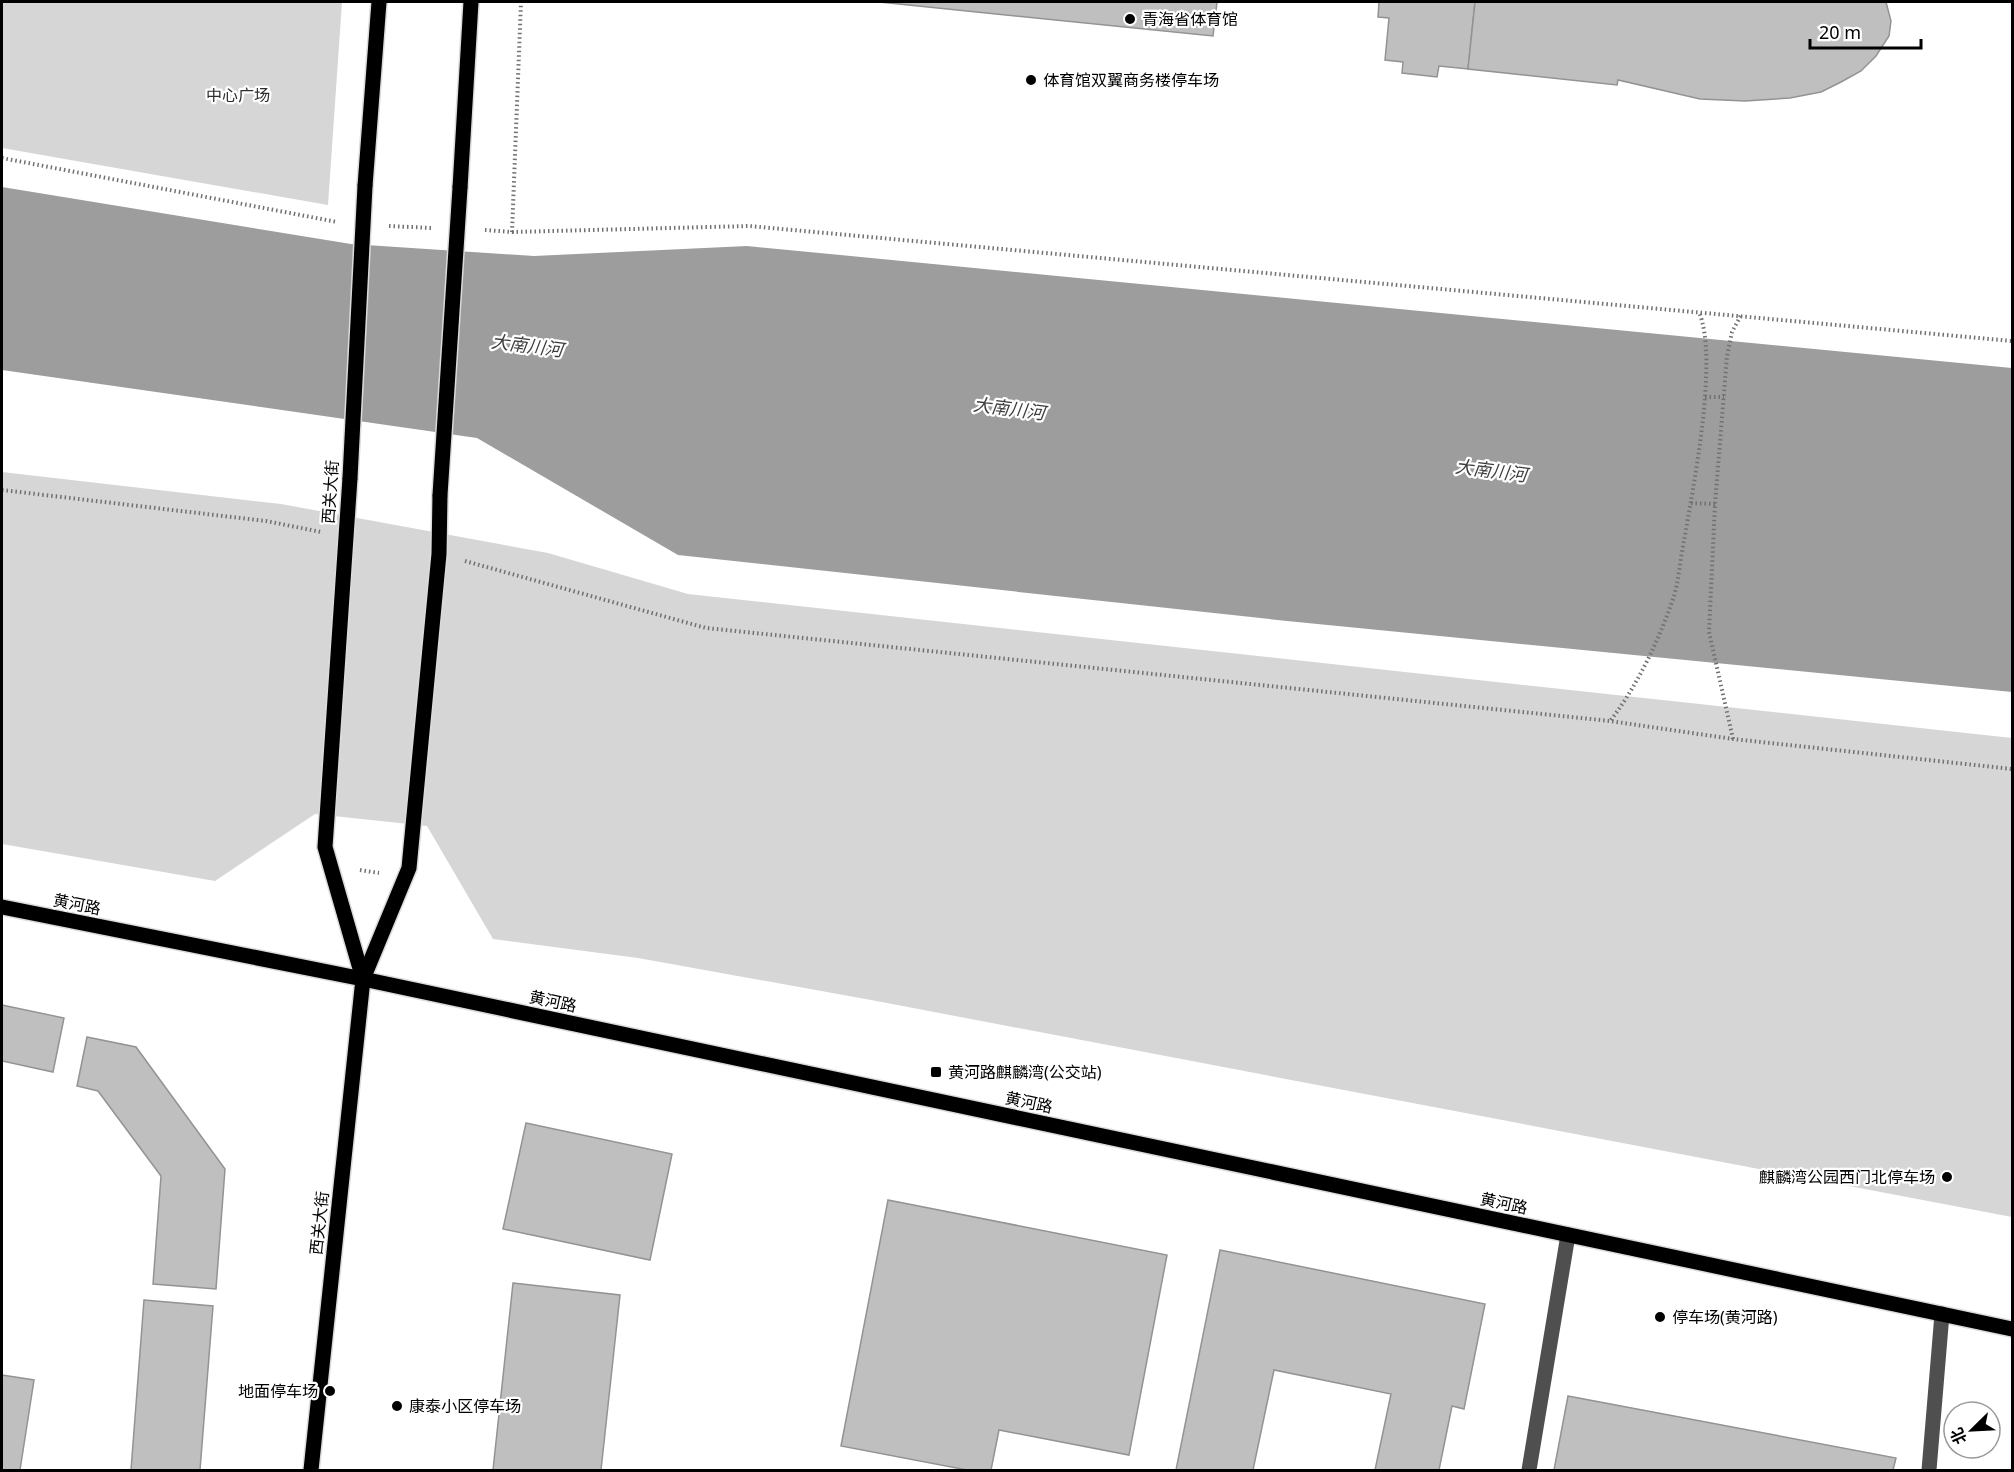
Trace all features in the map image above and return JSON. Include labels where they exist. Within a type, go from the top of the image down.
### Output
[{"type":"main road","name":"西关大街","points":[[363,979],[325,848],[350,478],[365,186],[379,2]]},
{"type":"main road","name":"西关大街","points":[[311,1470],[363,979],[409,868],[439,554],[440,495],[471,2]]},
{"type":"main road","name":"黄河路","points":[[2,907],[363,979],[2013,1329]]},
{"type":"street","points":[[1529,1470],[1568,1235]]},
{"type":"street","points":[[1929,1470],[1942,1314]]},
{"type":"path","points":[[512,232],[749,226],[2013,341]]},
{"type":"path","points":[[1610,720],[1634,689],[1674,598],[1691,503],[1705,398],[1707,359],[1703,322],[1698,311]]},
{"type":"path","points":[[1733,739],[1709,632],[1715,504],[1724,397],[1732,332],[1741,315]]},
{"type":"path","points":[[1705,398],[1724,397]]},
{"type":"path","points":[[2,490],[266,521],[345,537]]},
{"type":"path","points":[[1691,503],[1715,504]]},
{"type":"path","points":[[439,554],[706,628],[1610,720],[1733,739],[2013,769]]},
{"type":"path","points":[[330,864],[405,878]]},
{"type":"green space","name":"中心广场","points":[[2,2],[342,2],[328,205],[2,148]]},
{"type":"green space","points":[[2,472],[281,504],[548,553],[688,594],[2012,738],[2012,1217],[871,1000],[638,958],[493,939],[427,826],[315,814],[215,881],[2,844]]},
{"type":"water","name":"大南川河","points":[[2,187],[351,244],[534,256],[747,246],[2012,368],[2012,692],[1287,621],[678,555],[477,438],[2,370]]},
{"type":"building","name":"青海省体育馆","points":[[879,2],[1217,2],[1213,36]]},
{"type":"building","points":[[1379,2],[1475,2],[1468,69],[1439,66],[1437,77],[1402,73],[1403,62],[1385,60],[1389,18],[1378,17]]},
{"type":"building","points":[[1475,2],[1886,2],[1891,21],[1889,36],[1876,56],[1861,71],[1821,92],[1790,98],[1745,101],[1700,99],[1618,80],[1617,85],[1468,69]]},
{"type":"building","points":[[2,1005],[64,1018],[53,1072],[2,1061]]},
{"type":"building","points":[[87,1037],[136,1047],[225,1169],[216,1289],[153,1284],[161,1176],[98,1091],[77,1086]]},
{"type":"building","points":[[526,1123],[672,1154],[650,1260],[503,1229]]},
{"type":"building","points":[[888,1200],[1167,1255],[1129,1455],[999,1430],[991,1470],[967,1470],[841,1446]]},
{"type":"building","points":[[1220,1250],[1485,1304],[1464,1409],[1452,1406],[1439,1470],[1375,1470],[1391,1394],[1274,1370],[1253,1470],[1176,1470]]},
{"type":"building","points":[[513,1283],[620,1295],[601,1470],[493,1470]]},
{"type":"building","points":[[144,1300],[213,1306],[200,1470],[131,1470]]},
{"type":"building","points":[[2,1375],[34,1380],[20,1470],[2,1470]]},
{"type":"building","points":[[1568,1396],[1896,1458],[1893,1470],[1554,1470]]},
{"type":"place","name":"青海省体育馆","points":[[1130,19]]},
{"type":"place","name":"体育馆双翼商务楼停车场","points":[[1031,80]]},
{"type":"place","name":"黄河路麒麟湾(公交站)","points":[[936,1072]]},
{"type":"place","name":"麒麟湾公园西门北停车场","points":[[1947,1177]]},
{"type":"place","name":"停车场(黄河路)","points":[[1660,1317]]},
{"type":"place","name":"地面停车场","points":[[330,1391]]},
{"type":"place","name":"康泰小区停车场","points":[[397,1406]]}]
